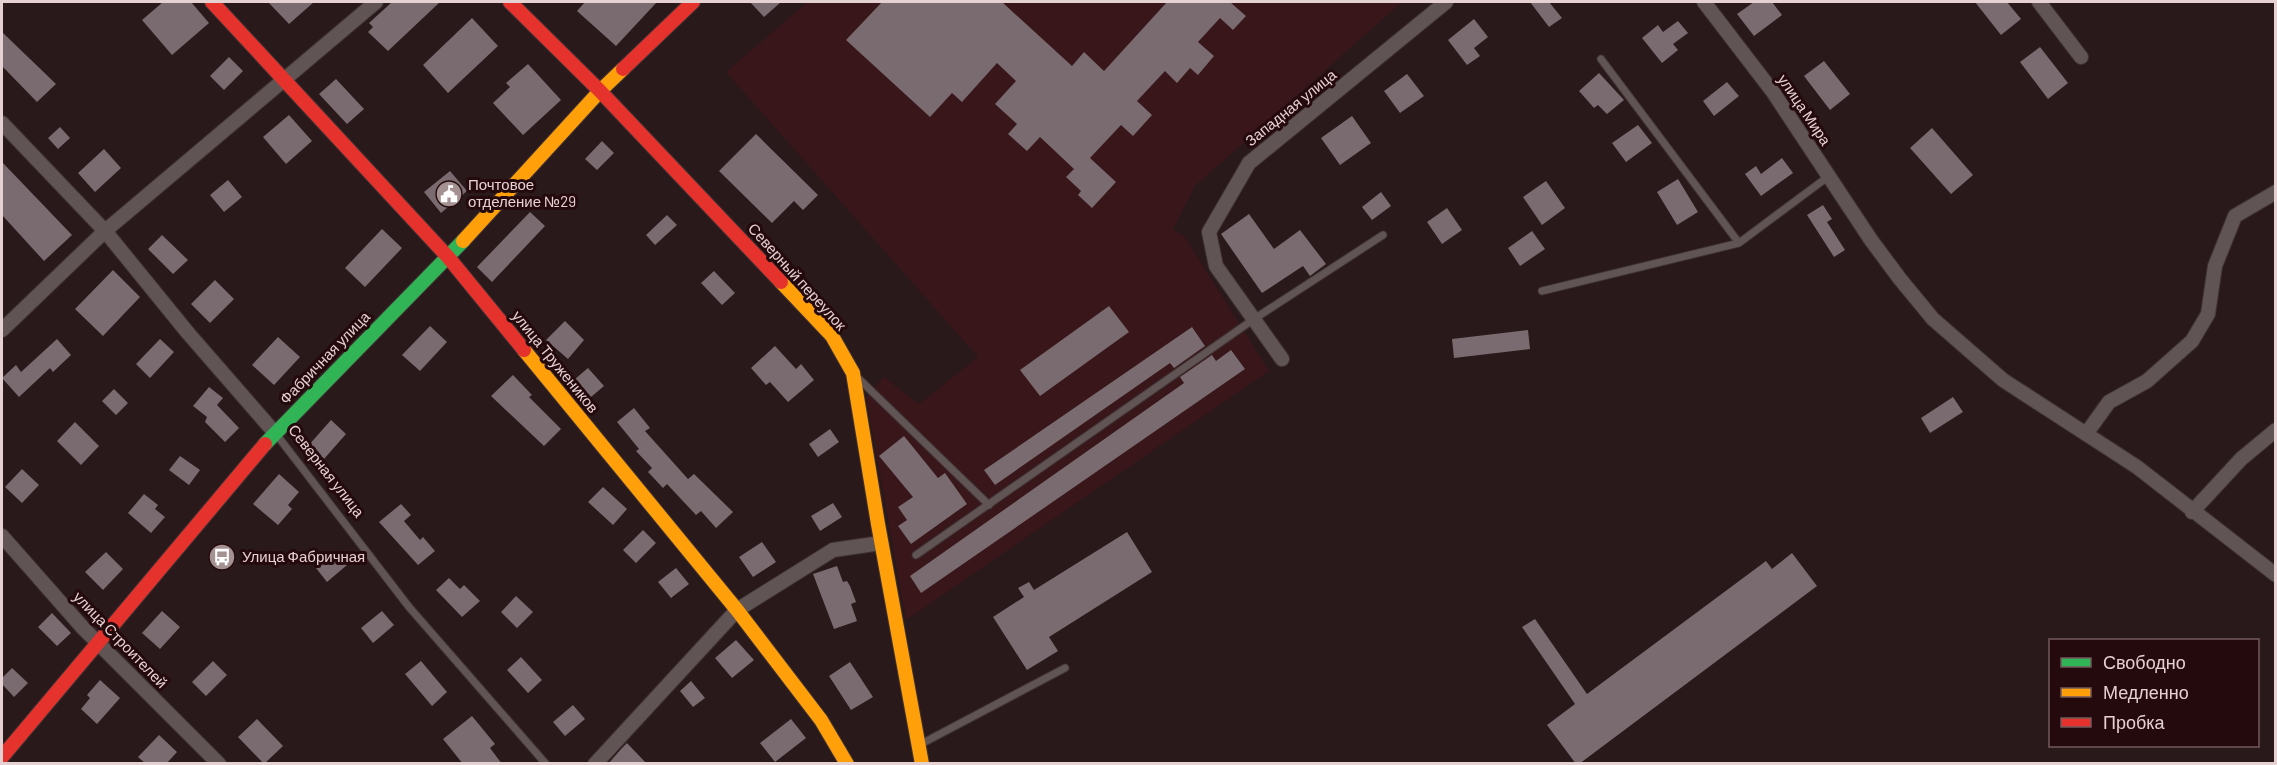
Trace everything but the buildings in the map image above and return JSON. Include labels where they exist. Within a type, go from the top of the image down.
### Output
[{"type":"street","name":"улица Тружеников","points":[[212,2],[448,257],[737,610],[821,720],[847,764]]},
{"type":"street","points":[[2,330],[105,231],[376,2]]},
{"type":"street","name":"Северный переулок","points":[[510,2],[600,91],[832,336],[853,373],[881,543],[922,764]]},
{"type":"street","name":"Фабричная улица","points":[[2,757],[275,433],[448,257],[600,91],[693,2]]},
{"type":"street","name":"Западная улица","points":[[1282,359],[1216,266],[1209,232],[1249,163],[1446,2]]},
{"type":"street","name":"улица Мира","points":[[1704,2],[1773,92],[1871,240],[1933,319],[2003,380],[2137,468],[2276,575]]},
{"type":"street","points":[[2039,2],[2080,57]]},
{"type":"street","name":"Северная улица","points":[[2,123],[105,231],[188,333],[275,433]]},
{"type":"street","points":[[2086,434],[2109,402],[2147,381],[2192,341],[2208,314],[2215,266],[2235,216],[2276,192]]},
{"type":"street","points":[[2192,512],[2241,459],[2276,430]]},
{"type":"street","name":"улица Строителей","points":[[2,536],[98,643],[219,764]]},
{"type":"street","points":[[595,764],[737,610],[833,550],[881,543]]},
{"type":"lane","points":[[1601,59],[1739,243]]},
{"type":"lane","points":[[1542,291],[1739,243],[1829,176]]},
{"type":"lane","points":[[916,555],[1254,319],[1383,235]]},
{"type":"lane","points":[[853,373],[989,505]]},
{"type":"lane","name":"Северная улица","points":[[275,433],[410,607],[546,764]]},
{"type":"lane","points":[[918,745],[1065,668]]},
{"type":"shaded area","points":[[804,2],[1402,2],[1195,186],[1173,229],[1185,237],[1269,371],[906,620],[866,397],[884,377],[919,404],[978,357],[726,72],[805,4]]},
{"type":"traffic: fast","points":[[265,444],[463,241]]},
{"type":"traffic: slow","points":[[463,241],[600,91],[623,69]]},
{"type":"traffic: slow","points":[[781,282],[832,336],[853,373],[922,764]]},
{"type":"traffic: slow","points":[[524,350],[737,610],[821,720],[847,764]]},
{"type":"traffic: jam","points":[[212,2],[448,257],[524,350]]},
{"type":"traffic: jam","points":[[510,2],[600,91],[781,282]]},
{"type":"traffic: jam","points":[[623,69],[693,2]]},
{"type":"traffic: jam","points":[[2,757],[265,444]]},
{"type":"place","name":"Почтовое отделение №29","points":[[449,194]]},
{"type":"place","name":"Улица Фабричная","points":[[222,557]]}]
